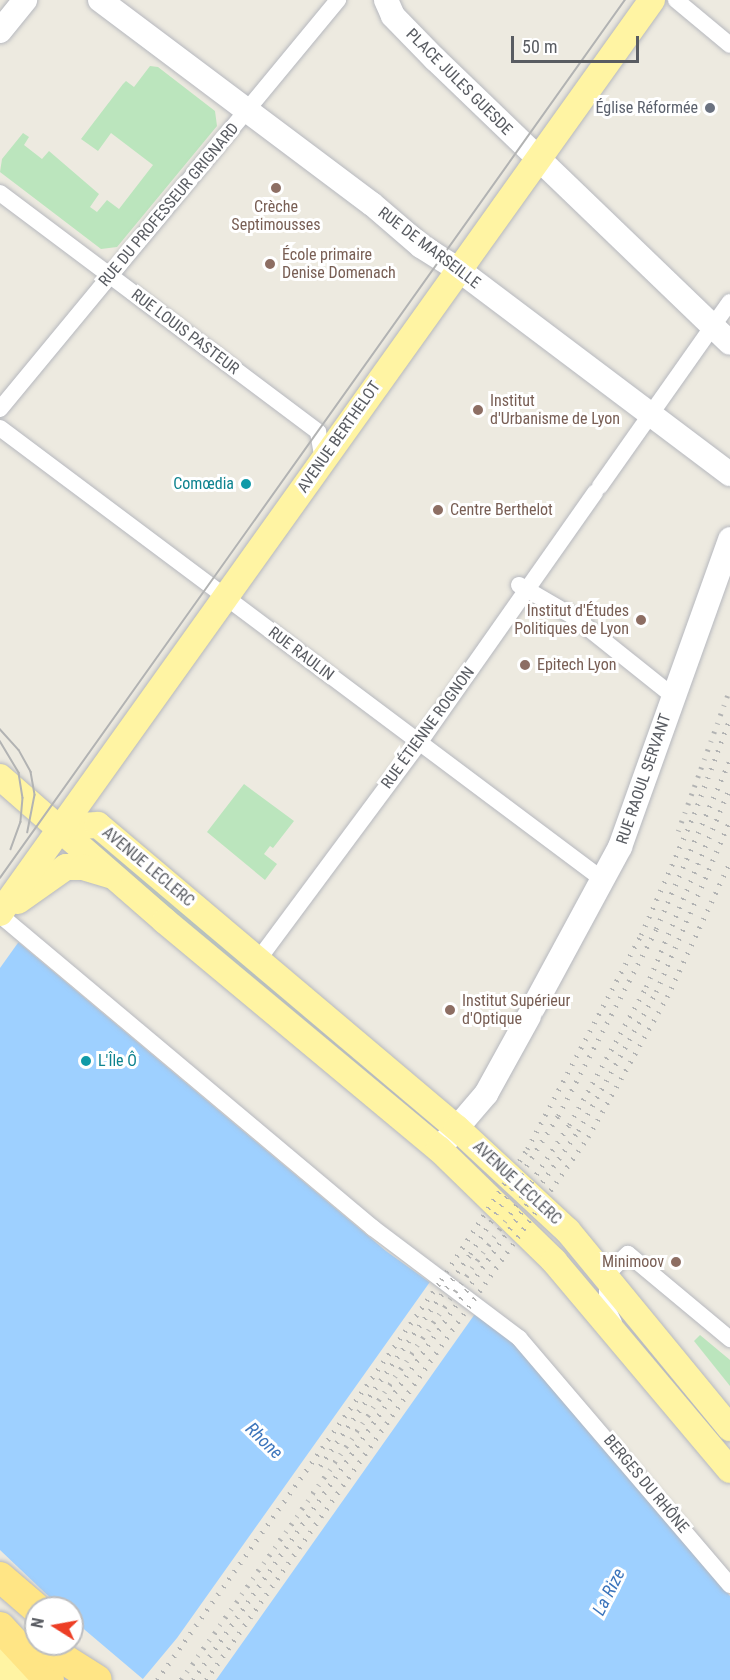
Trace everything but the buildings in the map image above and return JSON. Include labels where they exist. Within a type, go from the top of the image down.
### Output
[{"type":"highway","points":[[0,1627],[49,1680]]},
{"type":"highway","points":[[84,1651],[115,1680]]},
{"type":"highway","points":[[60,1656],[97,1680]]},
{"type":"main road","name":"AVENUE BERTHELOT","points":[[0,914],[36,871],[61,827],[652,0]]},
{"type":"main road","points":[[0,777],[61,827]]},
{"type":"main road","points":[[0,794],[43,827],[45,840],[36,871],[73,866],[113,876]]},
{"type":"main road","name":"AVENUE LECLERC","points":[[61,827],[98,825],[457,1128],[568,1231],[607,1274],[730,1428]]},
{"type":"main road","name":"AVENUE LECLERC","points":[[61,827],[113,876],[439,1149],[554,1261],[621,1337],[730,1470]]},
{"type":"main road","points":[[0,1662],[19,1680]]},
{"type":"street","points":[[0,31],[25,0]]},
{"type":"street","name":"RUE DE MARSEILLE","points":[[100,0],[248,111],[421,246],[459,270],[730,474]]},
{"type":"street","name":"RUE DU PROFESSEUR GRIGNARD","points":[[0,409],[338,0]]},
{"type":"street","name":"PLACE JULES GUESDE","points":[[386,0],[393,16],[537,159],[730,343]]},
{"type":"street","points":[[676,0],[730,45]]},
{"type":"street","name":"RUE LOUIS PASTEUR","points":[[0,193],[318,432],[323,461]]},
{"type":"street","name":"RUE ÉTIENNE ROGNON","points":[[258,960],[418,743],[521,587],[597,490],[730,302]]},
{"type":"street","name":"RUE RAULIN","points":[[0,428],[603,880]]},
{"type":"street","name":"RUE RAOUL SERVANT","points":[[439,1149],[486,1094],[620,847],[730,539]]},
{"type":"street","points":[[521,587],[574,617],[673,696]]},
{"type":"street","name":"BERGES DU RHÔNE","points":[[0,914],[381,1235],[519,1338],[561,1383],[730,1585]]},
{"type":"street","points":[[607,1274],[628,1254],[730,1340]]},
{"type":"street","name":"AVENUE LECLERC","points":[[554,1261],[579,1274],[607,1274],[607,1308],[621,1337]]},
{"type":"green space","points":[[150,66],[158,67],[215,111],[217,126],[117,247],[101,249],[0,172],[2,159],[23,133],[29,137],[24,145],[42,159],[49,151],[99,194],[90,207],[97,212],[107,200],[119,209],[153,165],[111,133],[98,151],[81,139],[123,84],[126,81],[134,87]]},
{"type":"green space","points":[[244,784],[294,821],[273,848],[270,846],[264,854],[277,864],[265,880],[207,832]]},
{"type":"green space","points":[[95,839],[429,1117],[426,1121],[92,843]]},
{"type":"green space","points":[[700,1335],[730,1360],[730,1386],[694,1341]]},
{"type":"water","points":[[0,927],[386,1251],[514,1343],[730,1596],[730,1680],[144,1680],[84,1629],[84,1596],[48,1596],[0,1550]]},
{"type":"pier","points":[[0,924],[20,940],[0,968]]},
{"type":"pier","points":[[432,1279],[477,1311],[216,1680],[142,1680],[177,1638]]},
{"type":"tram line","points":[[0,878],[625,0]]},
{"type":"tram line","points":[[0,729],[19,750],[31,772],[35,795],[28,832]]},
{"type":"tram line","points":[[0,741],[19,773],[23,798],[21,822],[11,849]]},
{"type":"railway","points":[[678,831],[730,688]]},
{"type":"railway","points":[[157,1680],[441,1280],[527,1149],[641,935],[694,814],[730,718]]},
{"type":"railway","points":[[320,1466],[470,1254],[558,1116],[656,929],[730,760]]},
{"type":"railway","points":[[181,1680],[510,1214],[569,1125],[646,987],[730,787]]},
{"type":"railway","points":[[193,1680],[578,1131],[656,992],[730,820]]},
{"type":"railway","points":[[206,1680],[588,1137],[667,997],[730,862]]},
{"type":"place","name":"Église Réformée","points":[[710,108]]},
{"type":"place","name":"Crèche Septimousses","points":[[276,188]]},
{"type":"place","name":"École primaire Denise Domenach","points":[[270,264]]},
{"type":"place","name":"Institut d'Urbanisme de Lyon","points":[[478,410]]},
{"type":"place","name":"Comœdia","points":[[246,484]]},
{"type":"place","name":"Centre Berthelot","points":[[438,510]]},
{"type":"place","name":"Institut d'Études Politiques de Lyon","points":[[641,620]]},
{"type":"place","name":"Epitech Lyon","points":[[525,665]]},
{"type":"place","name":"Institut Supérieur d'Optique","points":[[450,1010]]},
{"type":"place","name":"L'Île Ô","points":[[86,1061]]},
{"type":"place","name":"Minimoov","points":[[676,1262]]},
{"type":"water label","name":"Rhone","points":[[264,1441]]},
{"type":"water label","name":"La Rize","points":[[609,1592]]}]
